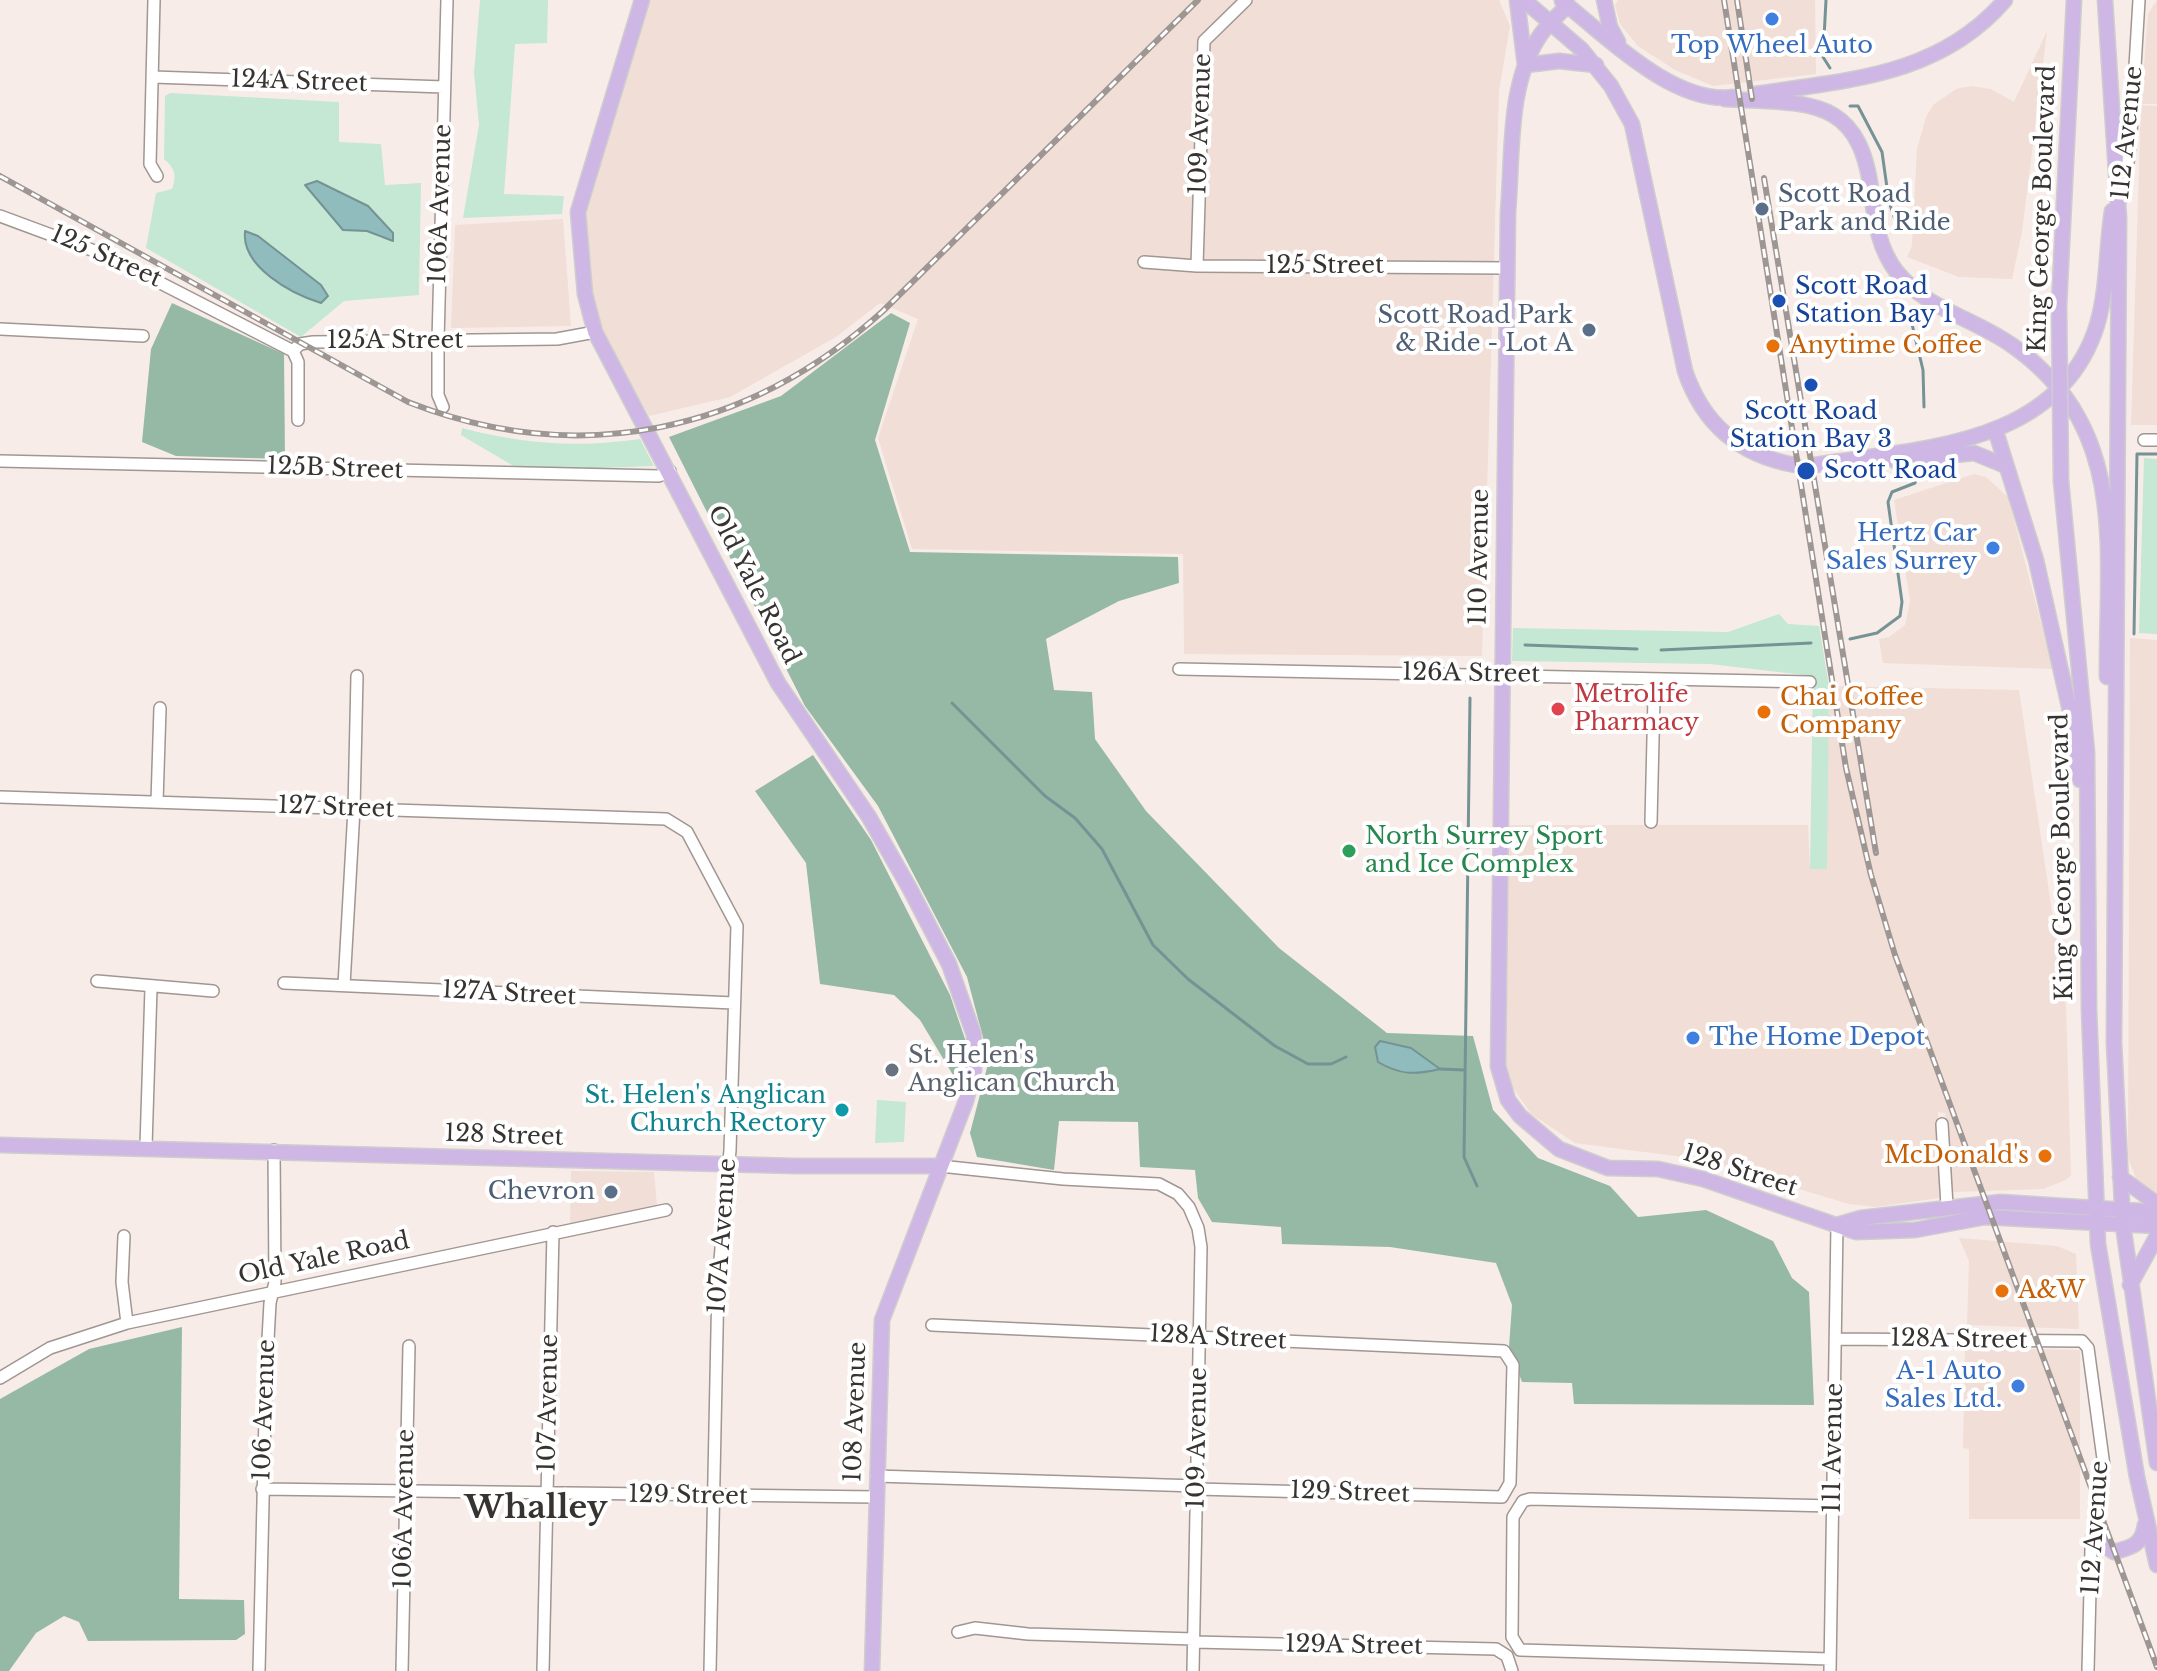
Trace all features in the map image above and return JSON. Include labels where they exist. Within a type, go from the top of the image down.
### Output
[{"type":"main road","name":"Old Yale Road","points":[[642,0],[578,212],[585,294],[595,332],[778,683],[869,817],[932,932],[963,997],[976,1045],[974,1070],[963,1111],[940,1166]]},
{"type":"main road","points":[[1517,0],[1526,65],[1559,61],[1596,65]]},
{"type":"main road","points":[[1524,0],[1552,22],[1596,65],[1632,124],[1692,390],[1709,419],[1737,444],[1764,458],[1795,465]]},
{"type":"main road","points":[[1604,0],[1610,27],[1620,46]]},
{"type":"main road","points":[[1725,99],[1842,83],[1906,69],[1947,50],[1992,15],[2005,0]]},
{"type":"main road","name":"King George Boulevard","points":[[2074,0],[2059,305],[2061,481],[2087,752],[2089,1024],[2096,1216],[2103,1291],[2145,1521],[2157,1565]]},
{"type":"main road","name":"King George Boulevard","points":[[2105,0],[2119,218],[2114,1043],[2122,1218],[2157,1463]]},
{"type":"main road","points":[[1567,2],[1620,46],[1682,90],[1711,99],[1793,101],[1816,106],[1849,127],[1866,159],[1883,249],[1896,271],[1934,306],[2008,343],[2038,364],[2061,388],[2079,414],[2091,441],[2103,483],[2108,697],[2114,793]]},
{"type":"main road","name":"110 Avenue","points":[[1508,1100],[1498,1066],[1500,673],[1507,268],[1518,93],[1539,36],[1567,2]]},
{"type":"main road","points":[[2006,466],[1984,454],[1964,452],[1839,468],[1819,465],[1996,432],[2027,416],[2061,388],[2084,355],[2099,317],[2116,179]]},
{"type":"main road","points":[[1996,432],[2036,560],[2089,816]]},
{"type":"main road","name":"128 Street","points":[[1508,1100],[1546,1142],[1582,1160],[1608,1168],[1658,1169],[1692,1176],[1856,1232],[1915,1230],[1985,1217],[2096,1216]]},
{"type":"main road","name":"128 Street","points":[[0,1145],[940,1166]]},
{"type":"main road","name":"108 Avenue","points":[[872,1671],[882,1320],[940,1166]]},
{"type":"main road","points":[[2120,1177],[2157,1204]]},
{"type":"main road","name":"128 Street","points":[[1837,1225],[1947,1206],[2001,1202],[2122,1218]]},
{"type":"main road","points":[[2122,1218],[2157,1212]]},
{"type":"main road","points":[[2122,1218],[2157,1226]]},
{"type":"main road","points":[[2130,1286],[2157,1236]]},
{"type":"main road","points":[[2093,1537],[2114,1552],[2135,1546],[2143,1535],[2145,1521]]},
{"type":"street","points":[[154,0],[150,164],[157,176]]},
{"type":"street","name":"106A Avenue","points":[[443,407],[438,395],[438,341],[447,0]]},
{"type":"street","name":"109 Avenue","points":[[1197,266],[1204,41],[1246,0]]},
{"type":"street","name":"112 Avenue","points":[[2119,218],[2130,150],[2139,0]]},
{"type":"street","name":"124A Street","points":[[153,77],[444,87]]},
{"type":"street","name":"125 Street","points":[[0,216],[85,247],[209,305]]},
{"type":"street","name":"125 Street","points":[[1144,262],[1197,266],[1507,268]]},
{"type":"street","name":"125A Street","points":[[209,305],[293,351],[300,344],[313,342],[557,339],[595,332]]},
{"type":"street","points":[[0,329],[143,336]]},
{"type":"street","points":[[293,351],[298,362],[298,420]]},
{"type":"street","name":"125B Street","points":[[0,461],[659,476],[670,471]]},
{"type":"street","name":"126A Street","points":[[1179,669],[1500,673],[1810,682]]},
{"type":"street","points":[[344,985],[354,809],[357,676]]},
{"type":"street","points":[[1647,679],[1654,697],[1651,822]]},
{"type":"street","points":[[157,802],[160,708]]},
{"type":"street","name":"127 Street","points":[[0,797],[672,822]]},
{"type":"street","name":"107A Avenue","points":[[672,822],[687,832],[737,926],[728,1163],[718,1282],[710,1671]]},
{"type":"street","points":[[97,981],[213,991]]},
{"type":"street","name":"127A Street","points":[[284,983],[734,1003]]},
{"type":"street","points":[[146,1146],[151,988]]},
{"type":"street","points":[[1942,1124],[1947,1206]]},
{"type":"street","name":"106 Avenue","points":[[259,1671],[262,1489],[273,1294],[274,1150]]},
{"type":"street","name":"128 Street","points":[[940,1166],[1063,1179],[1153,1183],[1174,1191],[1189,1207]]},
{"type":"street","name":"109 Avenue","points":[[1189,1207],[1198,1228],[1201,1247],[1193,1671]]},
{"type":"street","name":"Old Yale Road","points":[[0,1378],[50,1348],[127,1323],[666,1210]]},
{"type":"street","name":"111 Avenue","points":[[1830,1665],[1837,1225]]},
{"type":"street","name":"107 Avenue","points":[[543,1671],[553,1232]]},
{"type":"street","points":[[124,1236],[122,1282],[127,1323]]},
{"type":"street","name":"128A Street","points":[[932,1325],[1504,1351],[1513,1365],[1509,1488],[1502,1497]]},
{"type":"street","name":"128A Street","points":[[1836,1339],[2082,1341]]},
{"type":"street","name":"112 Avenue","points":[[2082,1341],[2091,1357],[2104,1466],[2093,1537],[2088,1671]]},
{"type":"street","name":"106A Avenue","points":[[402,1671],[409,1346]]},
{"type":"street","name":"129 Street","points":[[876,1476],[1502,1497]]},
{"type":"street","name":"129 Street","points":[[262,1489],[875,1497]]},
{"type":"street","points":[[1830,1665],[1525,1651],[1512,1637],[1513,1517],[1523,1501],[1530,1499],[1833,1506]]},
{"type":"street","name":"129A Street","points":[[958,1632],[975,1628],[1028,1634],[1496,1649],[1511,1666]]},
{"type":"shaded area","points":[[650,0],[1499,0],[1510,26],[1499,91],[1482,656],[1184,654],[1183,554],[912,549],[878,438],[918,319],[880,303],[836,337],[730,397],[649,416],[606,341],[590,289],[582,214],[610,116]]},
{"type":"shaded area","points":[[1618,0],[1815,0],[1816,74],[1713,86],[1675,70],[1638,46],[1620,24],[1615,5]]},
{"type":"shaded area","points":[[2157,0],[2157,104],[2141,104],[2148,14]]},
{"type":"shaded area","points":[[2047,31],[2022,232],[2012,279],[1959,277],[1907,257],[1912,246],[1917,149],[1926,117],[1933,105],[1956,89],[1971,86],[1991,89],[2014,102]]},
{"type":"shaded area","points":[[2141,105],[2157,106],[2157,425],[2131,425]]},
{"type":"shaded area","points":[[563,219],[571,326],[451,328],[455,225]]},
{"type":"shaded area","points":[[1974,474],[1986,477],[2008,497],[2053,669],[1883,663],[1879,639],[1889,637],[1905,625],[1910,601],[1894,500]]},
{"type":"shaded area","points":[[2130,638],[2157,640],[2157,1200],[2137,1182],[2128,1157]]},
{"type":"shaded area","points":[[1829,686],[2019,690],[2066,1006],[2071,1175],[2066,1180],[2043,1189],[1953,1192],[1945,1113],[1938,1112],[1939,1198],[1876,1207],[1849,1204],[1698,1159],[1575,1143],[1531,1114],[1512,1086],[1503,1052],[1506,825],[1808,825],[1810,869],[1826,869]]},
{"type":"shaded area","points":[[571,1171],[654,1172],[657,1206],[570,1230]]},
{"type":"shaded area","points":[[1959,1238],[2057,1246],[2076,1254],[2079,1329],[1967,1325],[1969,1261]]},
{"type":"shaded area","points":[[1965,1348],[2080,1350],[2080,1519],[1969,1519],[1969,1449],[1963,1448]]},
{"type":"green space","points":[[480,0],[548,0],[547,43],[515,44],[504,194],[564,196],[562,214],[463,218],[479,125],[474,73]]},
{"type":"green space","points":[[170,93],[339,102],[339,142],[381,144],[385,185],[421,183],[419,295],[344,301],[301,337],[146,248],[156,193],[172,189],[174,180],[173,169],[164,159],[165,96]],"holes":[[[306,185],[334,190],[354,199],[369,214],[383,239],[367,231],[343,230]]]},
{"type":"green space","points":[[172,303],[284,354],[285,459],[176,456],[142,442],[151,349]]},
{"type":"green space","points":[[891,313],[910,323],[875,440],[910,552],[1178,557],[1179,583],[1119,601],[1046,639],[1054,690],[1092,692],[1095,739],[1146,811],[1279,948],[1387,1033],[1473,1036],[1493,1110],[1538,1158],[1610,1186],[1638,1217],[1706,1210],[1773,1241],[1792,1278],[1809,1292],[1814,1405],[1574,1404],[1572,1383],[1522,1382],[1509,1347],[1512,1305],[1496,1263],[1390,1247],[1282,1244],[1281,1227],[1212,1222],[1198,1198],[1195,1170],[1140,1167],[1138,1122],[1059,1121],[1054,1170],[977,1157],[970,1133],[989,1060],[967,977],[878,806],[805,706],[669,437],[781,396]]},
{"type":"green space","points":[[462,428],[506,438],[550,443],[640,439],[654,466],[522,471],[461,435]]},
{"type":"green space","points":[[2144,458],[2157,459],[2157,634],[2139,633]]},
{"type":"green space","points":[[1779,614],[1788,624],[1819,626],[1829,686],[1827,869],[1810,869],[1813,676],[1710,664],[1512,661],[1513,628],[1728,632]]},
{"type":"green space","points":[[813,755],[871,840],[950,995],[966,1042],[956,1080],[920,1020],[894,995],[820,984],[806,863],[755,791]]},
{"type":"green space","points":[[877,1100],[906,1102],[904,1142],[875,1143]]},
{"type":"green space","points":[[182,1327],[179,1599],[244,1600],[245,1634],[236,1640],[88,1641],[79,1622],[64,1616],[36,1633],[9,1671],[0,1671],[0,1399],[89,1349]]},
{"type":"water","points":[[317,181],[368,206],[393,233],[393,241],[367,231],[343,230],[305,185]]},
{"type":"water","points":[[245,231],[258,236],[321,285],[328,296],[321,303],[296,293],[271,277],[251,256]]},
{"type":"water","points":[[1380,1041],[1411,1048],[1440,1069],[1408,1073],[1386,1066],[1378,1062],[1375,1047]]},
{"type":"waterway","points":[[1826,0],[1823,57],[1830,68]]},
{"type":"waterway","points":[[1850,106],[1858,106],[1882,152],[1889,202],[1898,228]]},
{"type":"waterway","points":[[1911,320],[1923,370],[1924,407]]},
{"type":"waterway","points":[[2134,634],[2137,454],[2157,454]]},
{"type":"waterway","points":[[1850,639],[1877,633],[1900,616],[1902,602],[1888,502],[1892,492],[1915,483],[1916,477]]},
{"type":"waterway","points":[[1661,650],[1811,643]]},
{"type":"waterway","points":[[1525,645],[1637,649]]},
{"type":"waterway","points":[[1470,698],[1464,1157],[1477,1186]]},
{"type":"waterway","points":[[952,703],[1045,796],[1075,818],[1102,849],[1153,945],[1188,979],[1275,1046],[1308,1064],[1331,1064],[1346,1057]]},
{"type":"waterway","points":[[1440,1069],[1464,1070]]},
{"type":"railway","points":[[0,176],[408,402],[472,422],[535,433],[598,435],[659,427],[718,411],[776,386],[831,353],[883,311],[1198,0]]},
{"type":"railway","points":[[1724,0],[1846,768],[1871,875],[1895,955],[2157,1667]]},
{"type":"railway","points":[[1737,0],[1752,99]]},
{"type":"railway","points":[[1764,178],[1876,853]]},
{"type":"place","name":"Top Wheel Auto","points":[[1772,19]]},
{"type":"place","name":"Scott Road Park and Ride","points":[[1762,209]]},
{"type":"place","name":"Scott Road Station Bay 1","points":[[1779,301]]},
{"type":"place","name":"Scott Road Park & Ride - Lot A","points":[[1589,330]]},
{"type":"place","name":"Anytime Coffee","points":[[1773,346]]},
{"type":"place","name":"Scott Road Station Bay 3","points":[[1811,385]]},
{"type":"place","name":"Scott Road","points":[[1806,471]]},
{"type":"place","name":"Hertz Car Sales Surrey","points":[[1993,548]]},
{"type":"place","name":"Metrolife Pharmacy","points":[[1558,709]]},
{"type":"place","name":"Chai Coffee Company","points":[[1764,712]]},
{"type":"place","name":"North Surrey Sport and Ice Complex","points":[[1349,851]]},
{"type":"place","name":"The Home Depot","points":[[1693,1038]]},
{"type":"place","name":"St. Helen's Anglican Church","points":[[892,1070]]},
{"type":"place","name":"St. Helen's Anglican Church Rectory","points":[[842,1110]]},
{"type":"place","name":"McDonald's","points":[[2045,1156]]},
{"type":"place","name":"Chevron","points":[[611,1192]]},
{"type":"place","name":"A&W","points":[[2002,1291]]},
{"type":"place","name":"A-1 Auto Sales Ltd.","points":[[2018,1386]]},
{"type":"district","name":"Whalley","points":[[536,1509]]}]
